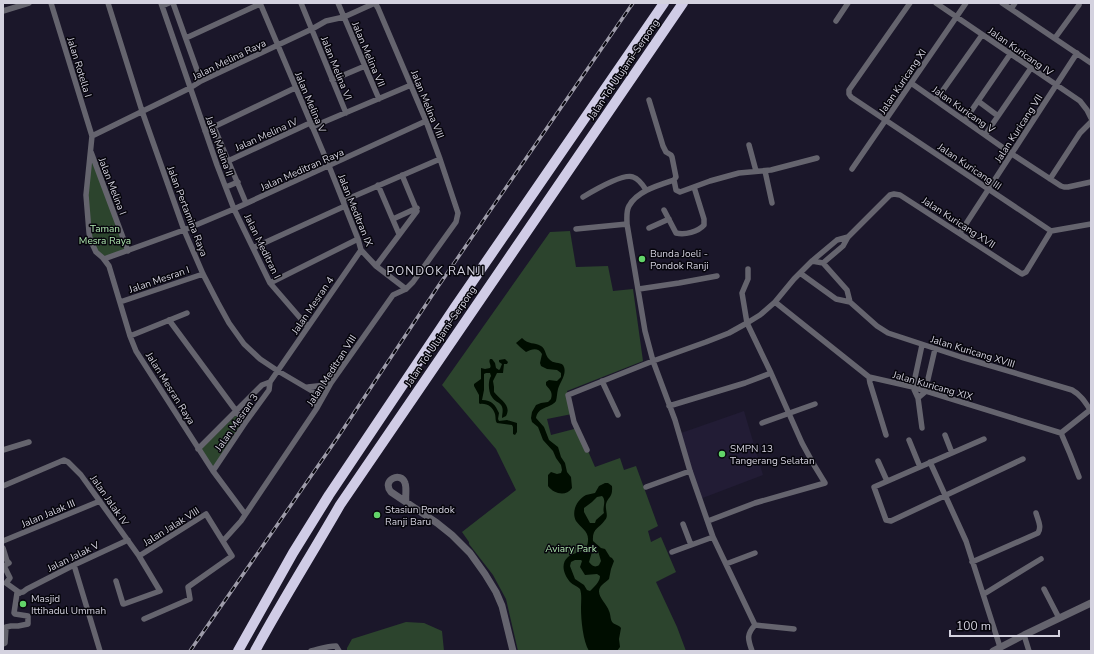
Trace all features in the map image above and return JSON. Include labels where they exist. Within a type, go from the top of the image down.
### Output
[{"type":"highway","name":"Jalan Tol Ulujami–Serpong","points":[[238,651],[293,553],[329,495],[454,307],[664,3]]},
{"type":"highway","name":"Jalan Tol Ulujami–Serpong","points":[[256,651],[340,505],[683,3]]},
{"type":"street","points":[[3,11],[29,3]]},
{"type":"street","name":"Jalan Rotella I","points":[[51,3],[92,136]]},
{"type":"street","name":"Jalan Pertamina Raya","points":[[108,3],[142,111],[184,230],[203,274],[229,324],[244,344],[260,359],[278,371],[308,387]]},
{"type":"street","points":[[162,5],[169,3]]},
{"type":"street","points":[[173,3],[201,81]]},
{"type":"street","name":"Jalan Melina VI","points":[[301,3],[346,113]]},
{"type":"street","name":"Jalan Melina VII","points":[[338,3],[379,99]]},
{"type":"street","name":"Jalan Melina Raya","points":[[92,136],[190,88],[201,81],[312,29],[326,20],[344,17],[375,3]]},
{"type":"street","name":"Jalan Melina VIII","points":[[375,3],[426,121],[458,213]]},
{"type":"street","points":[[836,21],[848,3]]},
{"type":"street","name":"Jalan Kuricang IV","points":[[936,3],[1080,101],[1088,110],[1091,118]]},
{"type":"street","name":"Jalan Kuricang XI","points":[[852,169],[966,3]]},
{"type":"street","points":[[1002,3],[1091,63]]},
{"type":"street","points":[[1011,9],[1015,3]]},
{"type":"street","points":[[186,38],[260,4]]},
{"type":"street","name":"Jalan Melina V","points":[[260,4],[329,166]]},
{"type":"street","name":"Jalan Kuricang III","points":[[909,4],[849,90],[851,97],[1051,231]]},
{"type":"street","name":"Jalan Melina II","points":[[162,5],[205,131],[234,209]]},
{"type":"street","points":[[1055,38],[1078,5]]},
{"type":"street","points":[[936,100],[982,35]]},
{"type":"street","name":"Jalan Kuricang VII","points":[[960,233],[1077,53]]},
{"type":"street","points":[[965,120],[1011,54]]},
{"type":"street","points":[[332,80],[365,66]]},
{"type":"street","points":[[985,135],[1031,68]]},
{"type":"street","name":"Jalan Kuricang V","points":[[911,82],[1012,154],[1064,187],[1091,182]]},
{"type":"street","name":"Jalan Melina IV","points":[[228,161],[311,125],[346,113],[411,85]]},
{"type":"street","points":[[205,131],[295,88]]},
{"type":"street","points":[[649,100],[663,146],[666,152],[672,157],[676,177],[674,180],[676,190],[678,192],[739,173],[765,171],[817,158]]},
{"type":"street","points":[[978,102],[998,116]]},
{"type":"street","name":"Jalan Meditran Raya","points":[[184,230],[246,204],[426,121]]},
{"type":"street","points":[[1050,179],[1080,133],[1091,122]]},
{"type":"street","name":"Jalan Melina II","points":[[214,127],[246,204]]},
{"type":"street","name":"Jalan Mesran Raya","points":[[92,136],[86,195],[89,232],[93,246],[96,252],[109,266],[136,351],[198,449],[245,514]]},
{"type":"street","points":[[749,145],[756,171]]},
{"type":"street","name":"Jalan Melina I","points":[[90,150],[128,251]]},
{"type":"street","points":[[254,248],[344,204],[378,185],[440,159]]},
{"type":"street","name":"Jalan Meditran IX","points":[[329,166],[361,250],[376,266],[406,289]]},
{"type":"street","points":[[765,171],[772,203]]},
{"type":"street","points":[[376,266],[399,234],[416,214],[417,208],[402,175]]},
{"type":"street","points":[[583,197],[610,182],[628,176],[641,182],[646,190]]},
{"type":"street","points":[[674,180],[646,190],[633,200],[628,207],[627,224],[645,331],[653,361],[675,420],[690,471],[713,537],[754,625]]},
{"type":"street","points":[[226,187],[238,182]]},
{"type":"street","points":[[378,185],[399,234]]},
{"type":"street","points":[[664,210],[676,233],[680,234],[701,229],[704,225],[704,219],[694,187]]},
{"type":"street","name":"Jalan Kuricang XVII","points":[[823,263],[843,246],[848,237],[890,195],[897,194],[1022,274],[1026,272],[1051,231]]},
{"type":"street","points":[[393,219],[417,208]]},
{"type":"street","name":"Jalan Meditran I","points":[[234,209],[270,284],[308,327]]},
{"type":"street","name":"Jalan Meditran VIII","points":[[223,541],[236,527],[245,514],[317,408],[331,383],[393,295],[406,289],[413,282],[456,222],[458,213]]},
{"type":"street","points":[[649,228],[668,219]]},
{"type":"street","points":[[576,229],[627,224]]},
{"type":"street","points":[[1051,231],[1091,224]]},
{"type":"street","points":[[104,259],[184,230]]},
{"type":"street","name":"Jalan Kuricang XVII","points":[[587,450],[574,422],[568,395],[729,333],[747,323],[760,315],[775,302],[812,261],[837,240],[848,237]]},
{"type":"street","points":[[270,284],[358,239]]},
{"type":"street","name":"Jalan Mesran 4","points":[[278,371],[361,250]]},
{"type":"street","points":[[812,261],[823,263]]},
{"type":"street","name":"Jalan Kuricang XVIII","points":[[823,263],[847,290],[850,302]]},
{"type":"street","points":[[708,521],[755,503],[825,483],[802,443],[747,323],[742,293],[748,279],[748,269]]},
{"type":"street","name":"Jalan Kuricang XVIII","points":[[800,273],[836,299],[850,302],[877,326],[888,333],[922,345],[1072,390],[1082,397],[1091,410]]},
{"type":"street","name":"Jalan Mesran I","points":[[120,302],[203,274]]},
{"type":"street","points":[[639,289],[717,276]]},
{"type":"street","name":"Jalan Kuricang XIX","points":[[775,302],[870,377],[912,387],[1061,433]]},
{"type":"street","points":[[130,336],[187,313]]},
{"type":"street","points":[[169,320],[245,423]]},
{"type":"street","points":[[922,345],[912,387],[918,398],[922,428]]},
{"type":"street","points":[[918,398],[925,392],[935,349]]},
{"type":"street","name":"Jalan Mesran 3","points":[[213,471],[269,390],[270,382],[278,371]]},
{"type":"street","points":[[669,406],[745,383],[771,373]]},
{"type":"street","points":[[870,377],[870,383],[886,435]]},
{"type":"street","points":[[602,381],[618,415]]},
{"type":"street","name":"Jalan Mesran 3","points":[[198,449],[262,385],[270,382]]},
{"type":"street","points":[[308,387],[331,383]]},
{"type":"street","points":[[308,387],[312,390],[316,397],[317,408]]},
{"type":"street","points":[[762,423],[815,404]]},
{"type":"street","points":[[1079,477],[1061,433],[1091,410]]},
{"type":"street","points":[[944,435],[952,453]]},
{"type":"street","points":[[984,439],[874,487],[886,520],[889,522],[1023,459]]},
{"type":"street","points":[[910,440],[920,467]]},
{"type":"street","points":[[3,450],[29,442]]},
{"type":"street","name":"Jalan Jalak IV","points":[[3,486],[64,460],[68,462],[81,475],[128,540],[159,591],[123,604],[116,581]]},
{"type":"street","points":[[878,461],[887,481]]},
{"type":"street","points":[[930,462],[966,541],[1000,647]]},
{"type":"street","points":[[646,487],[690,471]]},
{"type":"street","points":[[406,502],[405,482],[397,477],[391,479],[389,481],[389,490],[452,535],[470,553],[485,574],[496,592],[502,606],[513,651]]},
{"type":"street","points":[[394,494],[400,494],[406,488]]},
{"type":"street","name":"Jalan Jalak III","points":[[3,541],[100,501]]},
{"type":"street","points":[[972,562],[1038,533],[1040,531],[1040,525],[1036,513]]},
{"type":"street","name":"Jalan Jalak VIII","points":[[139,556],[206,514],[223,541]]},
{"type":"street","points":[[683,524],[690,545]]},
{"type":"street","points":[[672,552],[713,537]]},
{"type":"street","name":"Jalan Jalak V","points":[[20,593],[74,564],[128,540]]},
{"type":"street","points":[[144,620],[190,599],[188,587],[232,556],[223,541]]},
{"type":"street","points":[[3,548],[9,563],[4,566],[10,578],[6,583],[20,593],[17,593],[16,595],[14,613],[28,616],[28,624],[6,627],[5,644],[3,644]]},
{"type":"street","points":[[726,564],[755,554]]},
{"type":"street","points":[[984,594],[1041,559]]},
{"type":"street","points":[[74,564],[99,651]]},
{"type":"street","points":[[1044,589],[1059,618]]},
{"type":"street","points":[[993,651],[1091,603]]},
{"type":"street","points":[[754,625],[794,630]]},
{"type":"street","points":[[752,651],[748,640],[750,631],[754,625]]},
{"type":"street","points":[[1024,635],[1029,651]]},
{"type":"street","points":[[311,651],[324,647],[336,646],[339,651]]},
{"type":"shaded area","points":[[522,338],[527,342],[541,346],[551,361],[562,364],[565,371],[558,389],[556,401],[554,404],[539,411],[536,418],[544,427],[549,440],[558,447],[567,472],[571,477],[572,488],[567,493],[557,493],[548,486],[548,475],[551,472],[557,474],[561,473],[561,465],[553,451],[543,440],[538,427],[532,422],[531,418],[532,412],[536,405],[548,402],[552,397],[546,382],[549,380],[557,381],[561,377],[561,373],[557,370],[547,369],[541,366],[540,363],[542,354],[539,350],[535,349],[526,352],[516,343]]},
{"type":"shaded area","points":[[490,359],[492,359],[496,368],[499,370],[502,364],[499,360],[505,359],[508,362],[507,364],[504,364],[503,373],[497,373],[493,381],[494,392],[508,409],[506,416],[502,418],[502,407],[491,395],[489,386],[491,376],[490,373],[484,374],[484,390],[482,400],[491,402],[494,405],[499,413],[499,421],[507,420],[517,423],[517,432],[515,435],[513,434],[512,425],[497,423],[495,414],[491,407],[479,403],[479,395],[474,384],[481,379],[481,368],[490,368]]},
{"type":"shaded area","name":"SMPN 13 Tangerang Selatan","points":[[744,411],[763,475],[700,499],[681,433]]},
{"type":"shaded area","points":[[608,483],[612,486],[611,495],[606,504],[606,518],[595,531],[593,541],[601,548],[605,549],[614,561],[609,579],[602,585],[599,592],[608,608],[612,622],[621,628],[619,639],[620,647],[617,651],[589,651],[585,642],[583,630],[580,589],[570,582],[564,570],[564,563],[568,557],[583,550],[588,541],[586,532],[576,521],[574,513],[576,506],[583,497],[595,493],[599,486]],"holes":[[[602,496],[604,500],[604,513],[596,520],[595,523],[590,523],[584,512],[584,508],[597,497]],[[595,549],[598,551],[601,561],[598,566],[591,565],[589,562],[592,552]],[[581,560],[580,567],[585,575],[597,574],[600,576],[598,582],[590,591],[575,579],[570,566],[571,562]]]},
{"type":"green space","name":"Taman Mesra Raya","points":[[90,150],[128,251],[103,258],[90,239],[87,189]]},
{"type":"green space","name":"Aviary Park","points":[[570,231],[576,267],[608,266],[613,291],[633,289],[643,361],[567,391],[572,414],[547,419],[551,435],[578,428],[595,467],[620,458],[624,470],[636,466],[658,526],[648,531],[651,542],[661,537],[676,572],[656,582],[677,627],[686,651],[518,651],[506,599],[493,575],[469,544],[462,532],[516,490],[496,449],[442,385],[550,232]]},
{"type":"green space","points":[[236,415],[242,423],[212,469],[201,449]]},
{"type":"green space","points":[[406,622],[424,623],[442,631],[444,651],[347,651],[352,639]]},
{"type":"railway","points":[[190,651],[338,437],[437,288],[633,3]]},
{"type":"place","name":"Bunda Joeli - Pondok Ranji","points":[[642,259]]},
{"type":"place","name":"SMPN 13 Tangerang Selatan","points":[[722,454]]},
{"type":"place","name":"Stasiun Pondok Ranji Baru","points":[[377,515]]},
{"type":"place","name":"Masjid Ittihadul Ummah","points":[[23,604]]},
{"type":"district","name":"PONDOK RANJI","points":[[436,271]]}]
